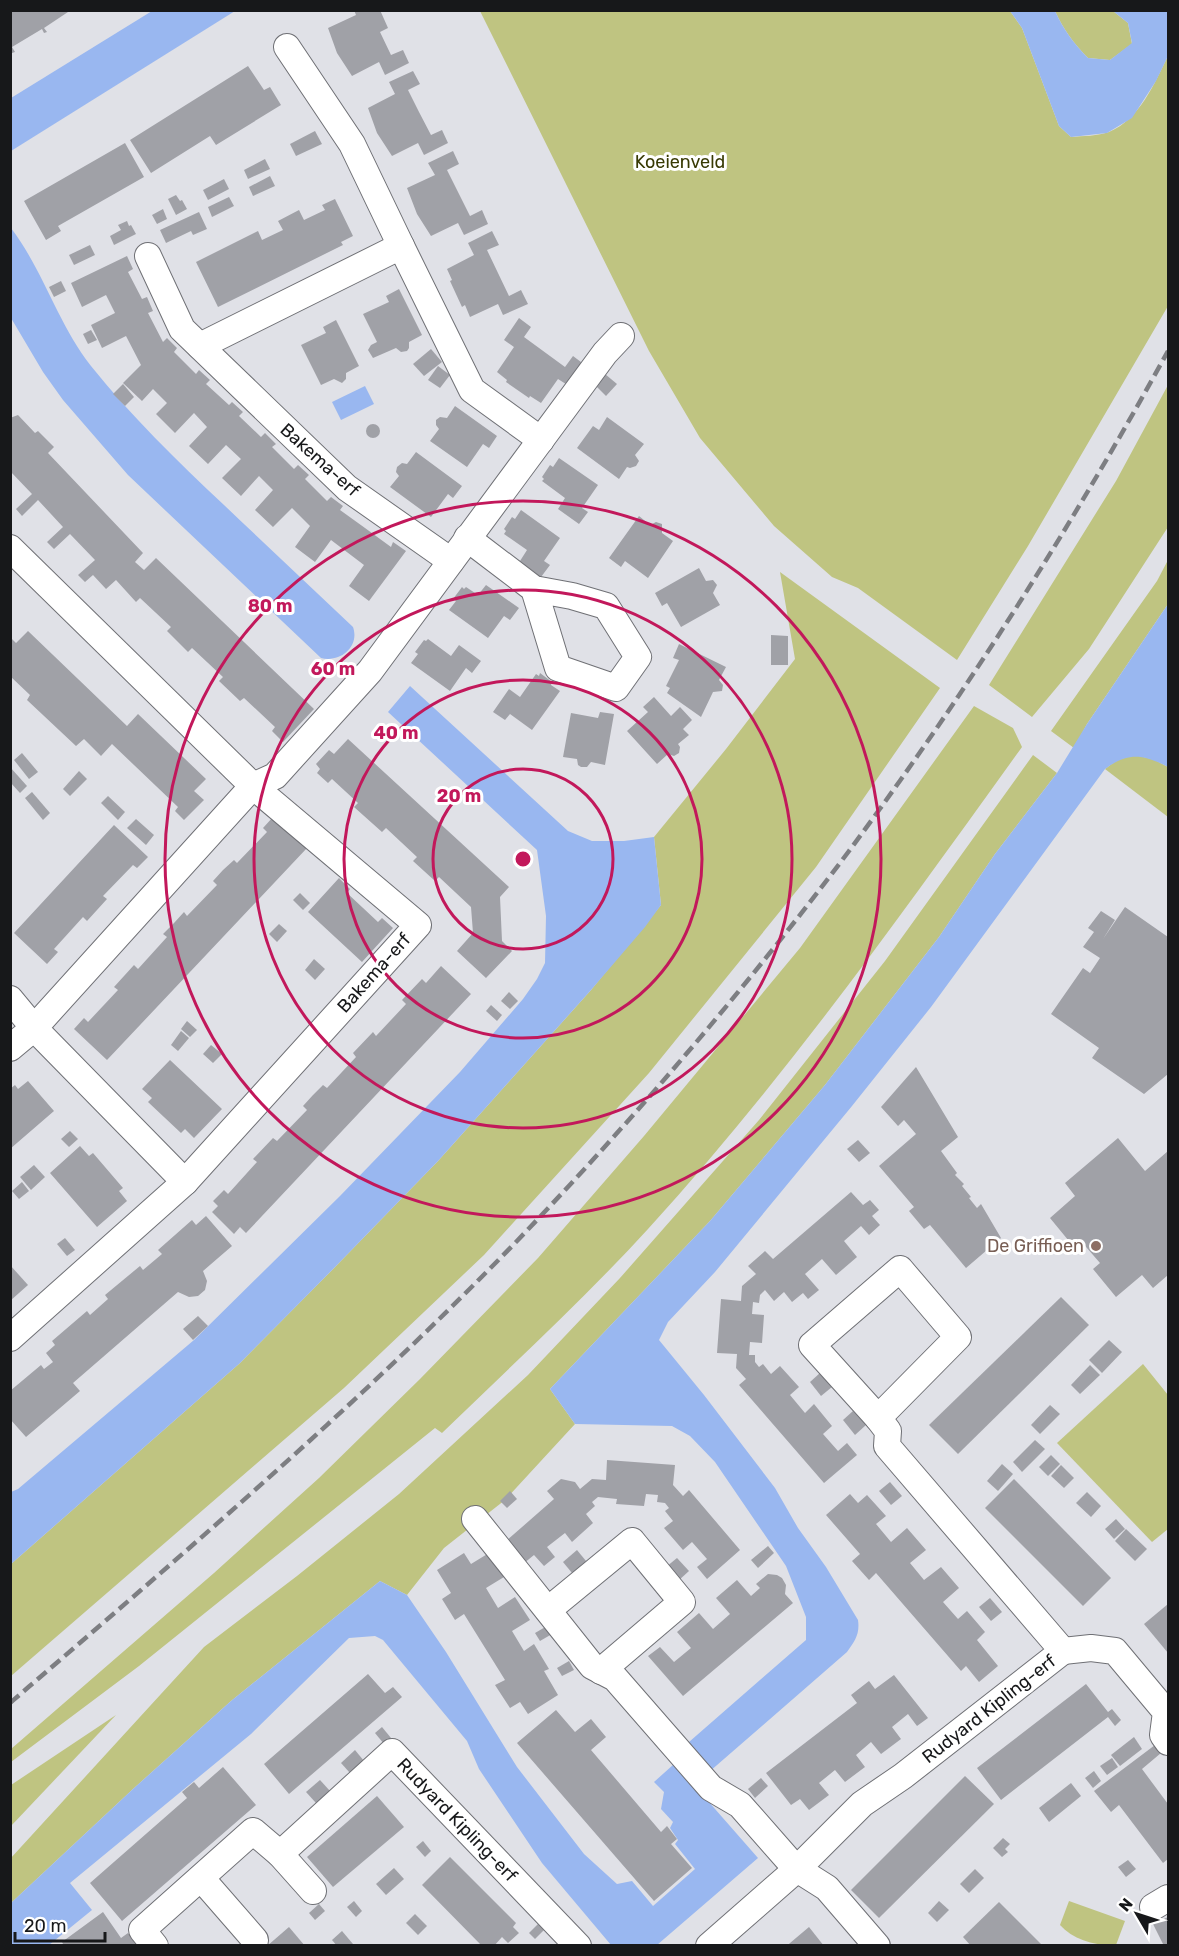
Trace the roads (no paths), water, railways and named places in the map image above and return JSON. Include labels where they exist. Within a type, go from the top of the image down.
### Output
[{"type":"street","points":[[287,47],[352,144],[472,390],[541,440]]},
{"type":"street","points":[[200,346],[401,246]]},
{"type":"street","name":"Bakema-erf","points":[[148,256],[182,330],[347,488],[451,561]]},
{"type":"street","points":[[10,1048],[34,1028],[253,786],[275,776],[370,671],[605,353],[621,336]]},
{"type":"street","points":[[467,538],[534,589]]},
{"type":"street","name":"Bakema-erf","points":[[10,548],[253,786],[418,925],[185,1182],[10,1338]]},
{"type":"street","points":[[10,999],[34,1028],[185,1182]]},
{"type":"street","name":"Rudyard Kipling-erf","points":[[709,1946],[797,1869],[862,1804],[903,1776],[1063,1651],[887,1446],[888,1431],[812,1345],[900,1269],[958,1337],[878,1418]]},
{"type":"street","points":[[475,1519],[592,1665],[615,1678],[711,1788],[740,1804],[797,1869],[827,1888],[877,1946]]},
{"type":"street","points":[[549,1610],[632,1541],[682,1602],[602,1671]]},
{"type":"street","points":[[1063,1651],[1091,1648],[1115,1651],[1166,1712],[1163,1735],[1168,1742]]},
{"type":"street","name":"Rudyard Kipling-erf","points":[[280,1854],[392,1752],[578,1946]]},
{"type":"street","points":[[155,1946],[142,1930],[253,1831],[280,1854],[313,1891]]},
{"type":"street","points":[[201,1878],[255,1941]]},
{"type":"water","points":[[152,11],[235,11],[11,151],[11,98]]},
{"type":"water","points":[[1010,11],[1055,11],[1069,36],[1088,58],[1110,60],[1132,43],[1128,23],[1113,11],[1168,11],[1168,56],[1156,81],[1132,118],[1107,133],[1071,137],[1059,126],[1022,28]]},
{"type":"water","points":[[11,228],[32,261],[69,333],[91,366],[122,403],[172,455],[353,627],[354,641],[347,652],[335,658],[321,658],[128,475],[63,400],[43,372],[11,318]]},
{"type":"water","points":[[365,386],[374,404],[341,420],[332,402]]},
{"type":"water","points":[[1168,604],[1168,767],[1143,757],[1128,757],[1105,769],[931,1007],[715,1272],[668,1322],[659,1340],[775,1488],[798,1528],[826,1567],[858,1620],[856,1637],[847,1652],[694,1785],[758,1858],[657,1945],[611,1945],[542,1863],[479,1769],[467,1741],[383,1640],[375,1636],[349,1638],[251,1734],[70,1883],[92,1910],[49,1945],[11,1946],[11,1903],[231,1701],[380,1581],[407,1595],[446,1652],[517,1767],[584,1854],[617,1884],[632,1881],[653,1906],[695,1869],[675,1844],[678,1840],[670,1828],[673,1822],[661,1809],[664,1792],[654,1782],[693,1747],[689,1742],[806,1640],[806,1617],[786,1566],[715,1462],[690,1436],[672,1426],[575,1424],[550,1389],[710,1221],[825,1085],[939,937],[995,854],[1057,773],[1087,724]]},
{"type":"water","points":[[410,686],[568,831],[592,841],[624,841],[654,837],[661,905],[591,990],[438,1161],[336,1266],[240,1363],[11,1564],[11,1492],[18,1489],[194,1340],[340,1196],[460,1072],[523,999],[545,963],[546,916],[537,850],[388,712]]},
{"type":"railway","points":[[10,1703],[332,1421],[456,1303],[560,1196],[688,1052],[770,953],[849,851],[977,669],[1095,480],[1168,351]]},
{"type":"place","name":"De Griffioen","points":[[1096,1246]]},
{"type":"park label","name":"Koeienveld","points":[[680,162]]}]
